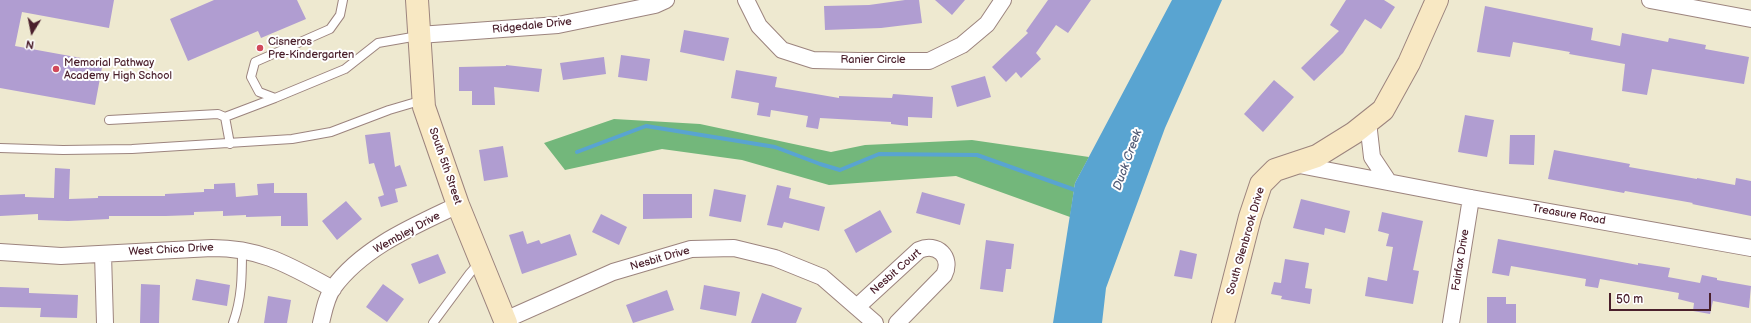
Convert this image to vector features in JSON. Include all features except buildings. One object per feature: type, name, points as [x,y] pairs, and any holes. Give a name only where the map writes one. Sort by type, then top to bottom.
[{"type":"street","name":"South 5th Street","points":[[417,0],[424,107],[458,205],[506,321]]},
{"type":"street","name":"Ridgedale Drive","points":[[419,35],[558,25],[655,5],[666,0]]},
{"type":"street","name":"Ranier Circle","points":[[746,0],[759,26],[782,50],[813,60],[858,61],[929,61],[962,45],[987,24],[1003,0]]},
{"type":"street","name":"South Glenbrook Drive","points":[[1223,323],[1250,217],[1261,184],[1275,170],[1317,156],[1354,133],[1383,110],[1409,62],[1437,0]]},
{"type":"street","points":[[1650,0],[1751,19]]},
{"type":"street","points":[[1368,122],[1372,157],[1388,181]]},
{"type":"street","name":"Treasure Road","points":[[1294,164],[1471,198],[1751,248]]},
{"type":"street","name":"Fairfax Drive","points":[[1451,323],[1471,198]]},
{"type":"street","name":"Wembley Drive","points":[[321,323],[325,305],[332,289],[358,262],[378,247],[411,228],[458,205]]},
{"type":"street","name":"Nesbit Court","points":[[858,306],[919,250],[929,247],[940,250],[946,259],[946,270],[944,275],[897,323]]},
{"type":"street","name":"West Chico Drive","points":[[0,252],[61,256],[232,248],[282,262],[332,289]]},
{"type":"street","name":"Nesbit Drive","points":[[506,321],[613,272],[691,249],[734,248],[775,258],[822,277],[858,306],[875,323]]},
{"type":"street","points":[[104,254],[105,323]]},
{"type":"lane","points":[[275,98],[259,92],[251,77],[255,62],[330,29],[340,15],[343,0]]},
{"type":"lane","points":[[108,120],[218,114],[225,117],[345,69],[378,43],[419,35]]},
{"type":"lane","points":[[0,148],[117,150],[292,139],[331,132],[389,110],[424,100]]},
{"type":"lane","points":[[225,117],[230,144]]},
{"type":"lane","points":[[232,323],[239,307],[243,284],[242,250]]},
{"type":"lane","points":[[433,323],[470,273],[481,261]]},
{"type":"green space","points":[[614,119],[700,124],[831,152],[865,145],[972,140],[1089,157],[1075,183],[1070,217],[956,176],[829,185],[742,160],[662,149],[565,170],[544,143]]},
{"type":"water","name":"Duck Creek","points":[[1172,0],[1222,0],[1165,128],[1106,288],[1102,323],[1053,323],[1075,183]]},
{"type":"waterway","points":[[577,152],[646,126],[775,147],[840,170],[879,154],[977,155],[1078,191]]},
{"type":"place","name":"Cisneros Pre-Kindergarten","points":[[260,48]]},
{"type":"place","name":"Memorial Pathway Academy High School","points":[[56,69]]}]
